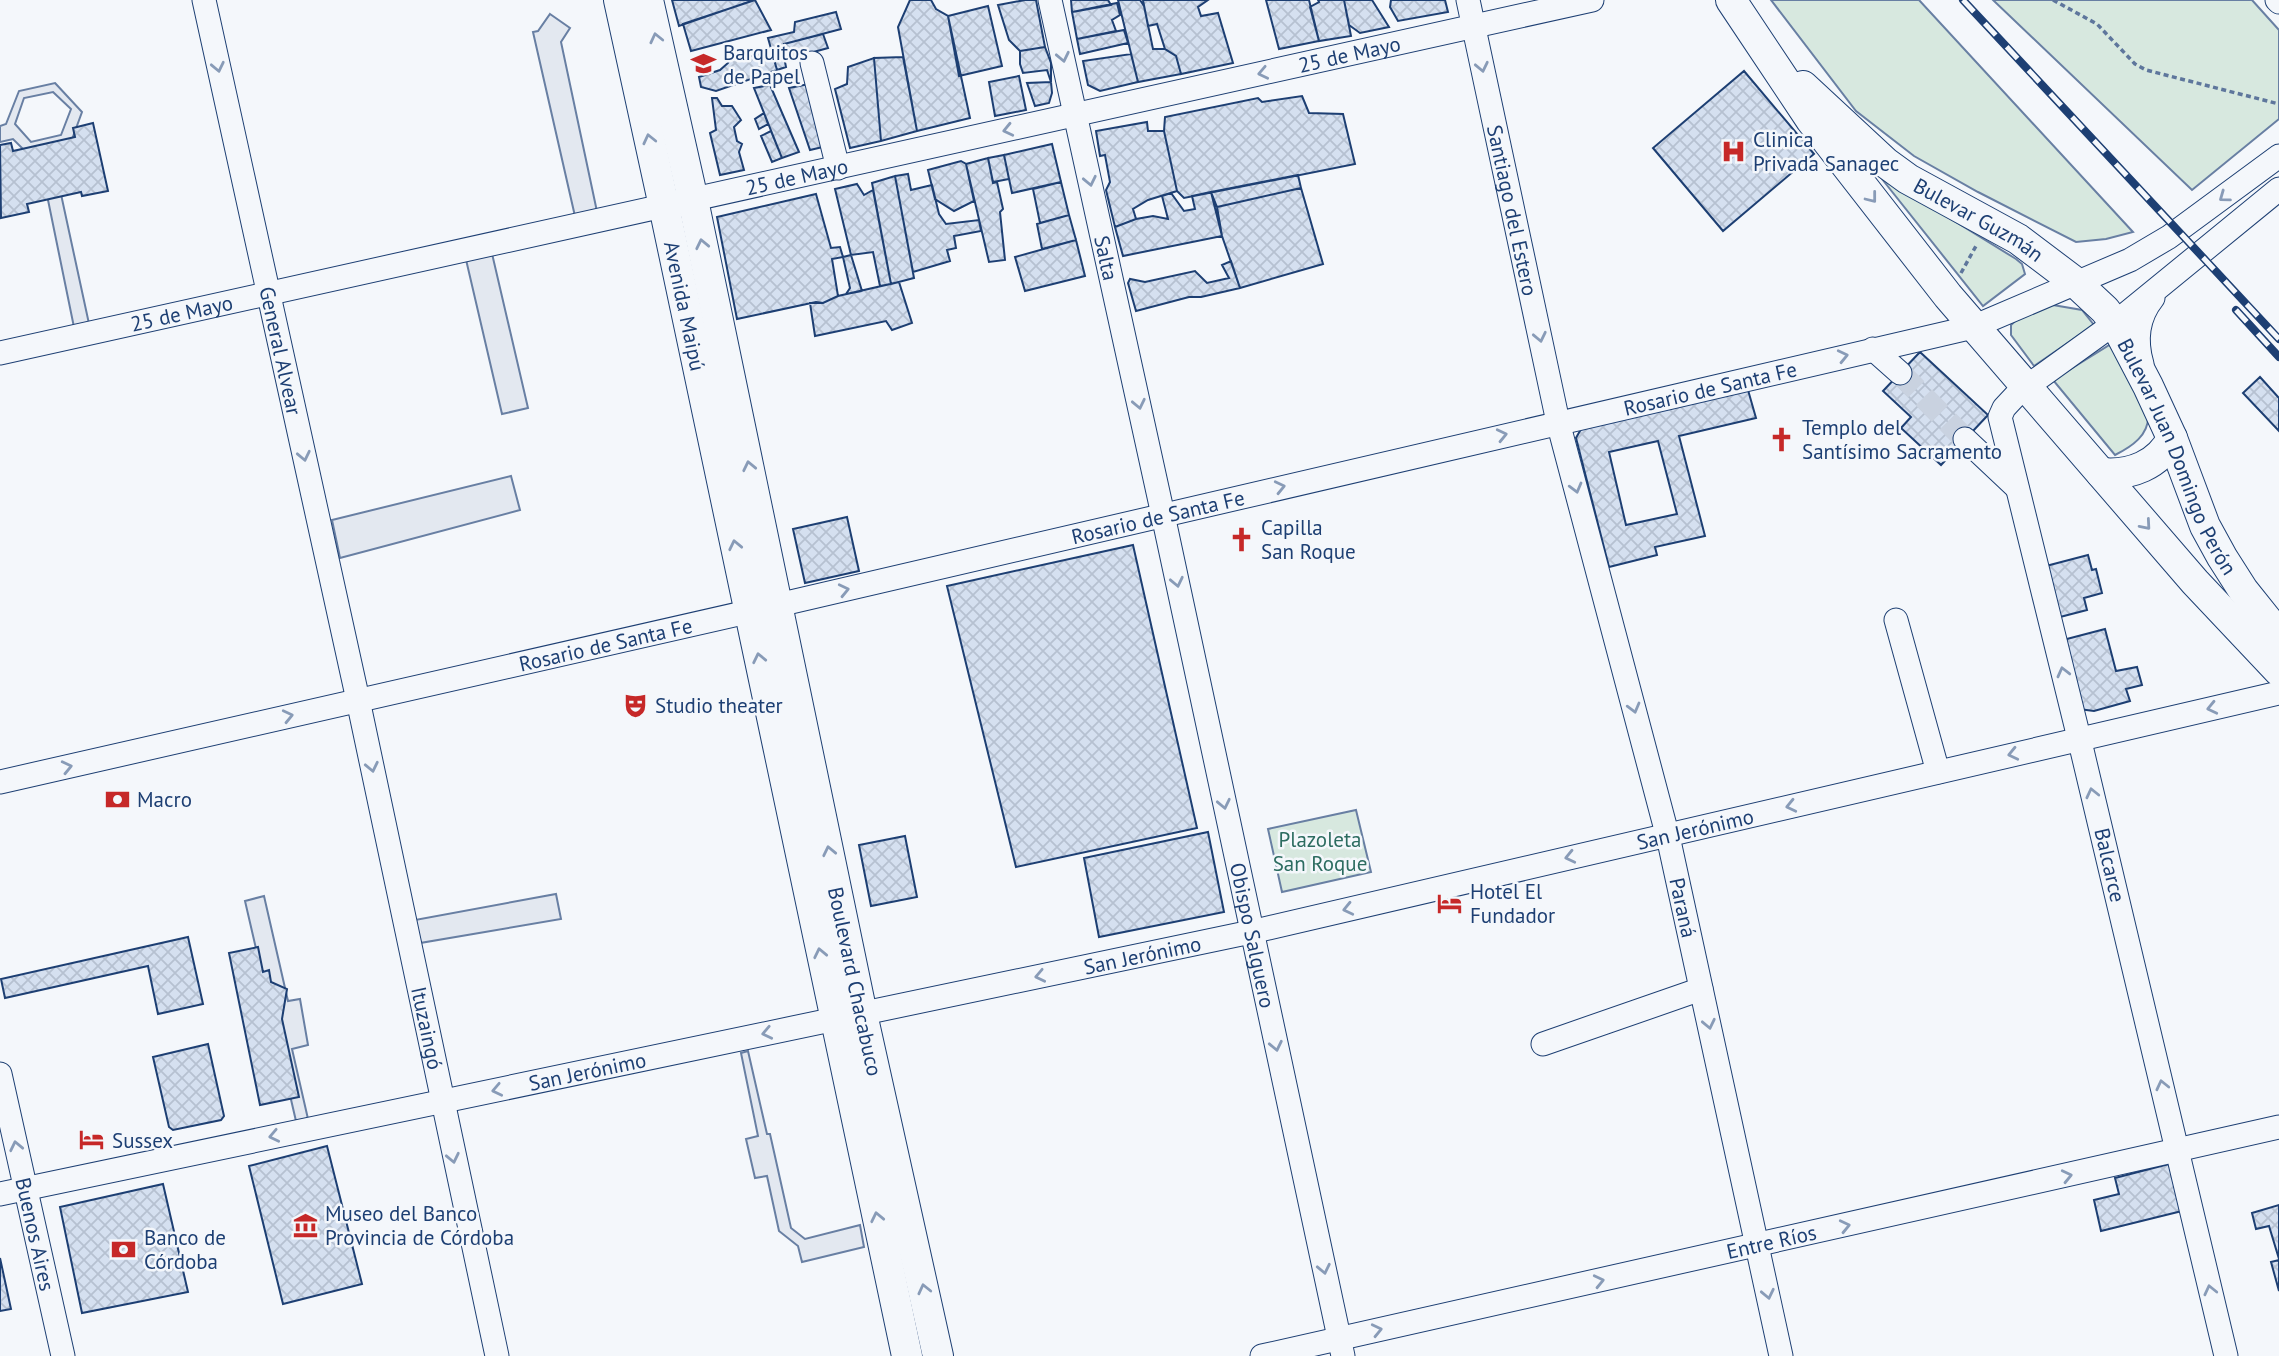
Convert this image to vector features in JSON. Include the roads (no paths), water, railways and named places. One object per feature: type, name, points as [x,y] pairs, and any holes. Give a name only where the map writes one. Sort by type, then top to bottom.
[{"type":"main road","name":"Avenida Maipú","points":[[619,0],[664,206],[764,608]]},
{"type":"main road","name":"Avenida Maipú","points":[[648,0],[694,200],[764,608]]},
{"type":"main road","name":"Bulevar Guzmán","points":[[1731,0],[1811,120],[1973,327],[2028,386]]},
{"type":"main road","name":"Bulevar Guzmán","points":[[1761,43],[1886,163],[1908,179],[2018,239],[2074,282]]},
{"type":"main road","name":"Bulevar Juan Domingo Perón","points":[[2074,282],[2115,323],[2172,438],[2205,526],[2243,590],[2279,635]]},
{"type":"main road","name":"Bulevar Juan Domingo Perón","points":[[2028,386],[2195,582],[2279,671]]},
{"type":"main road","points":[[2101,473],[2130,472],[2144,466],[2167,447],[2172,438]]},
{"type":"main road","name":"Boulevard Chacabuco","points":[[764,608],[848,1017],[907,1356]]},
{"type":"main road","name":"Boulevard Chacabuco","points":[[848,1017],[938,1356]]},
{"type":"street","name":"General Alvear","points":[[204,0],[358,700]]},
{"type":"street","name":"Salta","points":[[1051,0],[1163,515]]},
{"type":"street","name":"Santiago del Estero","points":[[1468,0],[1558,422]]},
{"type":"street","name":"25 de Mayo","points":[[0,353],[1592,0]]},
{"type":"street","points":[[813,63],[838,168]]},
{"type":"street","name":"Rosario de Santa Fe","points":[[0,782],[764,608],[1973,327],[2130,260],[2169,237],[2279,156]]},
{"type":"street","points":[[2028,386],[2115,323],[2279,189]]},
{"type":"street","points":[[2148,386],[2140,355],[2139,324],[2146,307],[2168,279]]},
{"type":"street","points":[[1873,349],[1900,373]]},
{"type":"street","name":"Balcarce","points":[[2028,386],[2011,400],[2000,418],[2226,1356]]},
{"type":"street","name":"Paraná","points":[[1558,422],[1667,835],[1781,1356]]},
{"type":"street","points":[[1965,439],[2018,488]]},
{"type":"street","name":"Obispo Salguero","points":[[1163,515],[1341,1348]]},
{"type":"street","points":[[1896,620],[1938,772]]},
{"type":"street","name":"San Jerónimo","points":[[0,1194],[1251,932],[2279,693]]},
{"type":"street","name":"Ituzaingó","points":[[358,700],[497,1356]]},
{"type":"street","points":[[1543,1044],[1701,989]]},
{"type":"street","name":"Buenos Aires","points":[[0,1074],[63,1356]]},
{"type":"street","name":"Entre Ríos","points":[[1262,1356],[1341,1348],[1757,1245],[2178,1152],[2279,1127]]},
{"type":"tunnel","points":[[1900,373],[1965,439]]},
{"type":"railway","points":[[1963,0],[2279,339]]},
{"type":"railway","points":[[2236,310],[2279,357]]},
{"type":"place","name":"Barquitos de Papel","points":[[703,64]]},
{"type":"place","name":"Clinica Privada Sanagec","points":[[1733,151]]},
{"type":"place","name":"Templo del Santísimo Sacramento","points":[[1782,439]]},
{"type":"place","name":"Capilla San Roque","points":[[1241,539]]},
{"type":"place","name":"Studio theater","points":[[635,705]]},
{"type":"place","name":"Macro","points":[[117,799]]},
{"type":"place","name":"Hotel El Fundador","points":[[1450,903]]},
{"type":"place","name":"Sussex","points":[[92,1140]]},
{"type":"place","name":"Museo del Banco Provincia de Córdoba","points":[[305,1225]]},
{"type":"place","name":"Banco de Córdoba","points":[[124,1249]]},
{"type":"park label","name":"Plazoleta San Roque","points":[[1320,851]]}]
